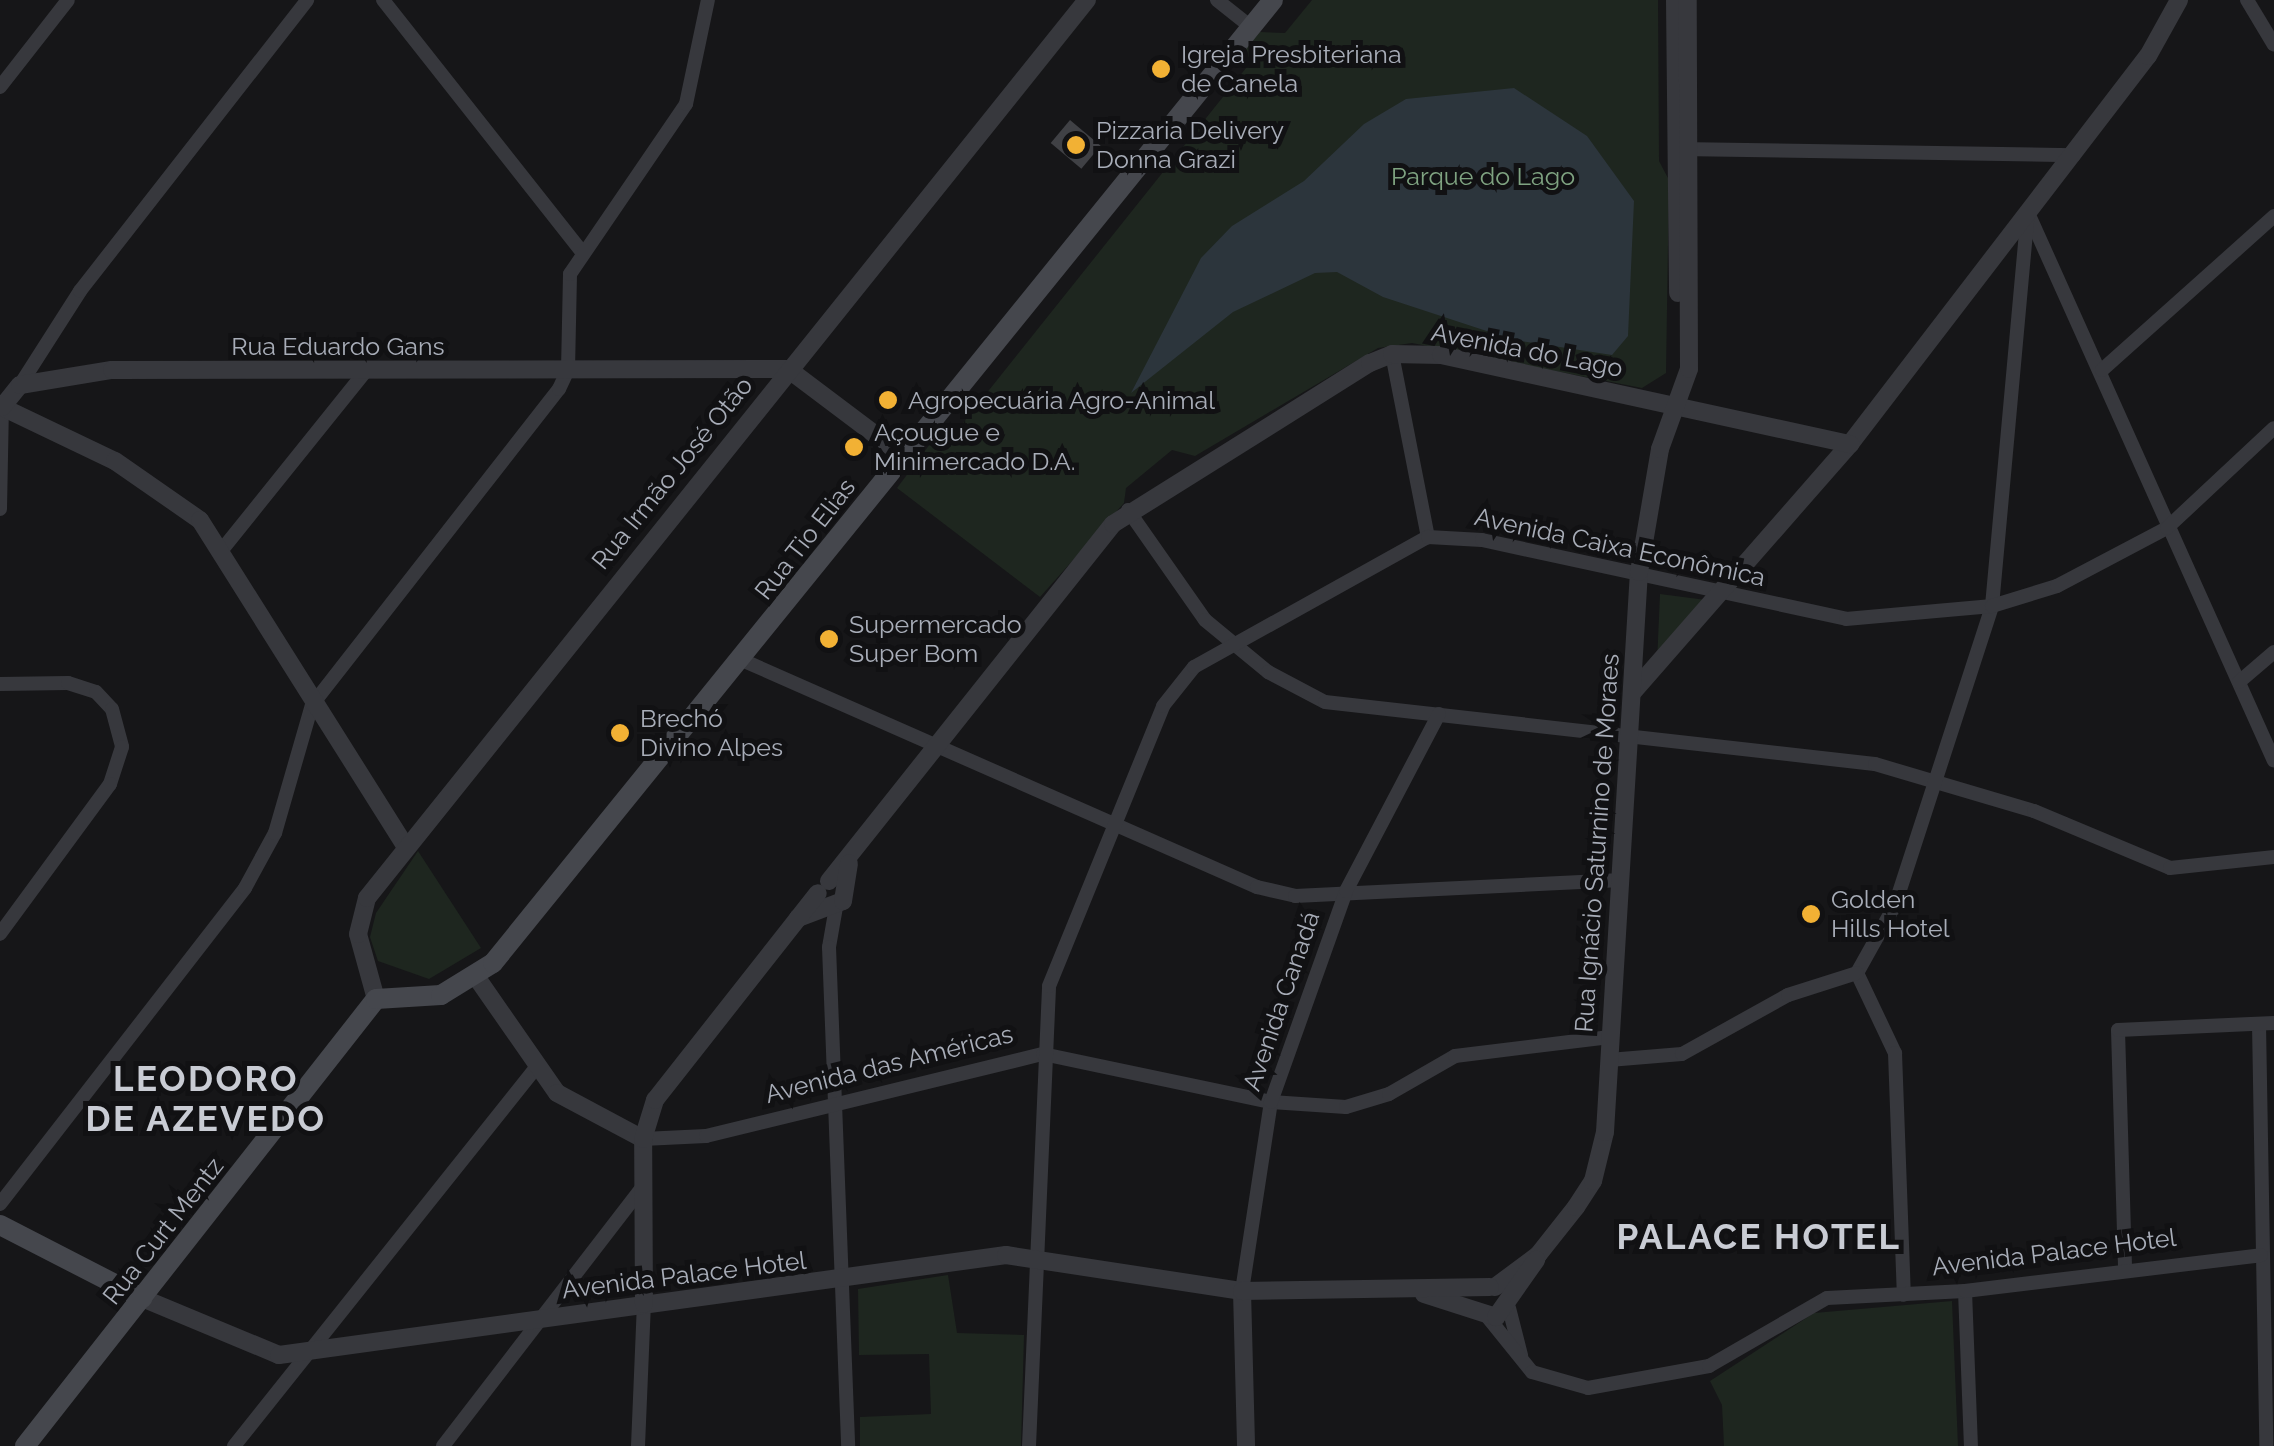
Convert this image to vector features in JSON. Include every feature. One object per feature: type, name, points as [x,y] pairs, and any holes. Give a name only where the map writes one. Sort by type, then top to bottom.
[{"type":"main road","name":"Rua Tio Elias","points":[[376,999],[441,995],[477,978],[742,660],[902,455],[1273,0]]},
{"type":"main road","name":"Rua Curt Mentz","points":[[25,1446],[376,999]]},
{"type":"main road","name":"Avenida Palace Hotel","points":[[0,1225],[142,1298]]},
{"type":"street","points":[[0,87],[68,0]]},
{"type":"street","points":[[0,509],[1,406],[20,384],[80,290],[307,0]]},
{"type":"street","points":[[383,0],[581,251]]},
{"type":"street","points":[[0,1204],[244,888],[274,833],[312,705],[568,370],[568,288],[581,251],[686,104],[708,0]]},
{"type":"street","name":"Rua Irmão José Otão","points":[[376,999],[358,918],[405,845],[1087,0]]},
{"type":"street","points":[[1217,0],[1251,27]]},
{"type":"street","name":"Rua Ignácio Saturnino de Moraes","points":[[1509,1306],[1538,1255],[1593,1181],[1610,1060],[1639,572],[1674,410],[1684,233],[1682,83],[1674,0]]},
{"type":"street","name":"Rua Ignácio Saturnino de Moraes","points":[[1682,83],[1688,0]]},
{"type":"street","points":[[1632,693],[1850,444],[2074,155],[2179,0]]},
{"type":"street","points":[[2248,0],[2274,45]]},
{"type":"street","points":[[1683,149],[2074,155]]},
{"type":"street","points":[[2028,212],[2274,761]]},
{"type":"street","points":[[1610,1060],[1682,1054],[1788,995],[1857,974],[1895,905],[1992,606],[2028,212]]},
{"type":"street","points":[[2102,370],[2274,216]]},
{"type":"street","points":[[1029,1446],[1043,1054],[1055,960],[1177,684],[1229,643],[1428,536],[1392,354]]},
{"type":"street","name":"Avenida do Lago","points":[[642,1139],[676,1064],[822,900],[854,848],[938,746],[1069,572],[1128,510],[1392,354],[1441,355],[1674,410],[1850,444]]},
{"type":"street","points":[[788,369],[902,455]]},
{"type":"street","name":"Rua Eduardo Gans","points":[[20,384],[112,370],[788,369]]},
{"type":"street","points":[[221,551],[365,372]]},
{"type":"street","points":[[1,406],[30,414],[184,504],[221,551],[312,705],[405,845]]},
{"type":"street","name":"Avenida Caixa Econômica","points":[[1428,536],[1639,572],[1846,618],[1992,606],[2057,586],[2168,528],[2274,428]]},
{"type":"street","points":[[1128,510],[1180,590],[1229,643],[1326,702],[1631,732],[1875,764],[1935,787],[2034,812],[2170,868],[2274,857]]},
{"type":"street","points":[[2239,682],[2274,652]]},
{"type":"street","points":[[742,660],[1257,887],[1295,896],[1622,880]]},
{"type":"street","points":[[0,684],[68,683],[96,692],[112,709],[122,747],[110,784],[0,934]]},
{"type":"street","name":"Avenida Canadá","points":[[1246,1446],[1242,1291],[1271,1102],[1346,891],[1439,714]]},
{"type":"street","points":[[822,900],[830,947]]},
{"type":"street","points":[[822,900],[830,947],[840,1099],[848,1446]]},
{"type":"street","points":[[1857,974],[1896,1053],[1904,1295]]},
{"type":"street","name":"Avenida das Américas","points":[[477,978],[536,1066],[573,1108],[642,1139],[706,1136],[840,1099],[1043,1054],[1271,1102],[1346,1106],[1389,1094],[1455,1056],[1610,1037]]},
{"type":"street","points":[[2125,1266],[2118,1030],[2266,1023],[2267,1162],[2261,1255],[2266,1446]]},
{"type":"street","points":[[234,1446],[536,1066]]},
{"type":"street","points":[[638,1446],[644,1304],[642,1139]]},
{"type":"street","points":[[443,1446],[642,1188]]},
{"type":"street","name":"Avenida Palace Hotel","points":[[142,1298],[249,1348],[305,1354],[542,1317],[844,1282],[1033,1255],[1242,1291],[1492,1287]]},
{"type":"street","name":"Rua Ignácio Saturnino de Moraes","points":[[1492,1287],[1538,1255]]},
{"type":"street","name":"Avenida Palace Hotel","points":[[1400,1290],[1484,1313],[1522,1360],[1565,1386],[1617,1385],[1709,1366],[1827,1298],[1965,1291],[2125,1266],[2261,1255]]},
{"type":"street","points":[[1509,1306],[1484,1313],[1480,1296],[1492,1287],[1509,1306],[1522,1360]]},
{"type":"street","points":[[1965,1291],[1971,1446]]},
{"type":"green space","name":"Parque do Lago","points":[[1312,0],[1658,0],[1659,161],[1669,180],[1666,373],[1642,388],[1412,343],[1378,348],[1195,456],[1172,450],[1126,488],[1124,503],[1040,597],[897,488],[942,428],[958,429],[1250,63],[1239,56],[1260,32],[1285,33]]},
{"type":"green space","points":[[1660,594],[1706,600],[1657,663]]},
{"type":"green space","points":[[418,851],[481,948],[429,979],[378,961],[370,937],[376,913]]},
{"type":"green space","points":[[948,1275],[957,1333],[1024,1335],[1021,1446],[860,1446],[860,1417],[931,1414],[929,1354],[859,1355],[858,1289]]},
{"type":"green space","points":[[1952,1301],[1958,1446],[1724,1446],[1722,1405],[1710,1381],[1814,1313]]},
{"type":"shaded area","name":"Parque do Lago","points":[[1514,88],[1587,136],[1634,201],[1628,336],[1612,355],[1514,340],[1383,297],[1337,272],[1315,273],[1233,312],[1131,393],[1201,258],[1232,226],[1304,181],[1364,124],[1406,99]]},
{"type":"building","name":"Pizzaria Delivery Donna Grazi","points":[[1070,120],[1101,146],[1081,169],[1051,143]]},
{"type":"place","name":"Igreja Presbiteriana de Canela","points":[[1161,69]]},
{"type":"place","name":"Pizzaria Delivery Donna Grazi","points":[[1076,145]]},
{"type":"place","name":"Agropecuária Agro-Animal","points":[[888,400]]},
{"type":"place","name":"Açougue e Minimercado D.A.","points":[[854,447]]},
{"type":"place","name":"Supermercado Super Bom","points":[[829,639]]},
{"type":"place","name":"Brechó Divino Alpes","points":[[620,733]]},
{"type":"place","name":"Golden Hills Hotel","points":[[1811,914]]},
{"type":"district","name":"LEODORO DE AZEVEDO","points":[[206,1099]]},
{"type":"district","name":"PALACE HOTEL","points":[[1759,1237]]}]
